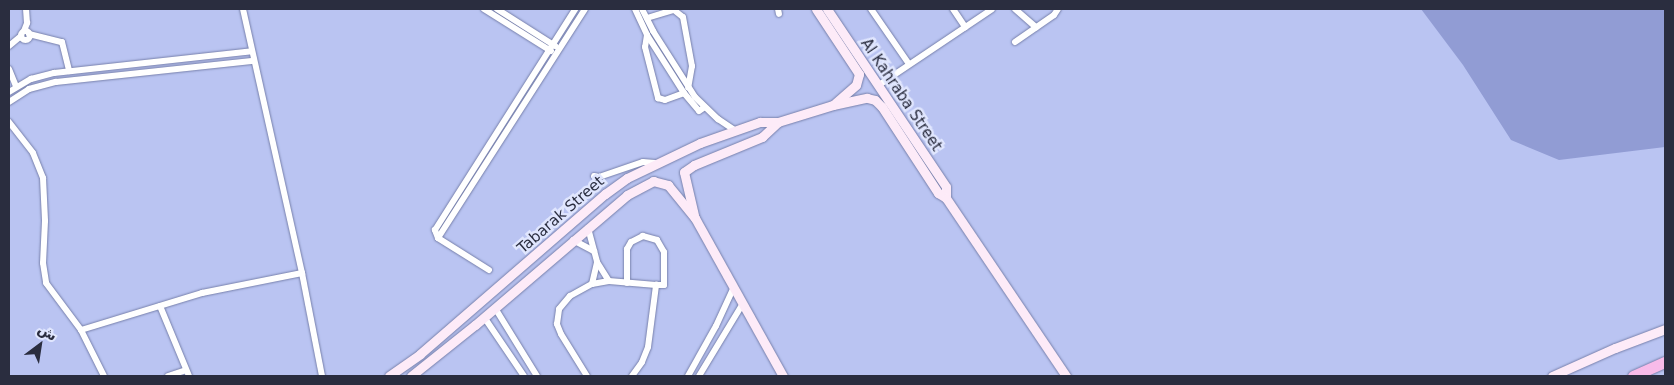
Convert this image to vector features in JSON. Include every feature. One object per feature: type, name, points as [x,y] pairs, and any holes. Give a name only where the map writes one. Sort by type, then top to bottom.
[{"type":"highway","points":[[1633,376],[1665,362]]},
{"type":"street","points":[[9,46],[25,34],[27,23],[26,9]]},
{"type":"street","points":[[243,9],[302,273],[322,376]]},
{"type":"street","points":[[484,9],[553,49]]},
{"type":"street","points":[[497,9],[553,49]]},
{"type":"street","points":[[489,270],[438,238],[435,234],[437,227],[553,49],[575,9]]},
{"type":"street","points":[[553,49],[585,9]]},
{"type":"street","points":[[635,9],[647,35],[686,90],[702,109],[736,131]]},
{"type":"street","points":[[642,9],[686,90]]},
{"type":"street","name":"Al Kahraba Street","points":[[816,9],[859,74],[856,85]]},
{"type":"street","name":"Al Kahraba Street","points":[[827,9],[946,187],[946,198]]},
{"type":"street","points":[[871,9],[909,64]]},
{"type":"street","points":[[953,9],[965,27]]},
{"type":"street","points":[[879,86],[992,9]]},
{"type":"street","points":[[1015,9],[1036,27]]},
{"type":"street","points":[[1015,42],[1054,16],[1058,9]]},
{"type":"street","points":[[647,18],[674,10],[683,17],[692,66],[686,90]]},
{"type":"street","points":[[25,34],[62,42],[69,71]]},
{"type":"street","points":[[647,35],[646,47],[658,98],[665,100],[686,90]]},
{"type":"street","points":[[9,92],[16,86],[31,79],[54,73],[252,51]]},
{"type":"street","points":[[9,102],[29,89],[56,82],[254,61]]},
{"type":"street","points":[[9,70],[16,86]]},
{"type":"street","points":[[54,73],[56,82]]},
{"type":"street","name":"Tabarak Street","points":[[833,105],[856,85]]},
{"type":"street","name":"Al Kahraba Street","points":[[867,98],[878,102],[938,193],[946,198],[1066,376]]},
{"type":"street","name":"Tabarak Street","points":[[389,376],[425,350],[616,185],[655,163],[700,143],[764,121],[778,122],[833,105],[867,98]]},
{"type":"street","points":[[9,122],[33,153],[43,178],[46,284],[80,330],[104,376]]},
{"type":"street","name":"Tabarak Street","points":[[695,218],[684,172],[694,165],[762,137],[778,122]]},
{"type":"street","points":[[594,176],[599,177],[637,163],[655,163]]},
{"type":"street","name":"Tabarak Street","points":[[414,375],[627,195],[653,181],[668,185],[695,218]]},
{"type":"street","points":[[695,218],[783,376]]},
{"type":"street","points":[[588,228],[597,262],[608,281]]},
{"type":"street","points":[[587,376],[561,334],[557,316],[559,308],[570,296],[592,284],[608,281],[627,283],[656,285],[665,284],[662,245],[650,236],[636,238],[627,249],[627,283]]},
{"type":"street","points":[[572,240],[594,251]]},
{"type":"street","points":[[528,262],[536,272]]},
{"type":"street","points":[[592,284],[597,262]]},
{"type":"street","points":[[80,330],[238,285],[302,273]]},
{"type":"street","points":[[632,376],[648,347],[656,285]]},
{"type":"street","points":[[688,376],[716,326],[733,289]]},
{"type":"street","points":[[699,376],[742,304]]},
{"type":"street","points":[[160,306],[187,373],[168,376]]},
{"type":"street","points":[[495,308],[537,376]]},
{"type":"street","points":[[466,314],[475,325]]},
{"type":"street","points":[[484,317],[524,376]]},
{"type":"street","points":[[1552,376],[1615,348],[1665,329]]},
{"type":"street","points":[[425,350],[432,360]]},
{"type":"shaded area","points":[[1421,9],[1665,9],[1665,147],[1559,160],[1511,140],[1463,65]]}]
